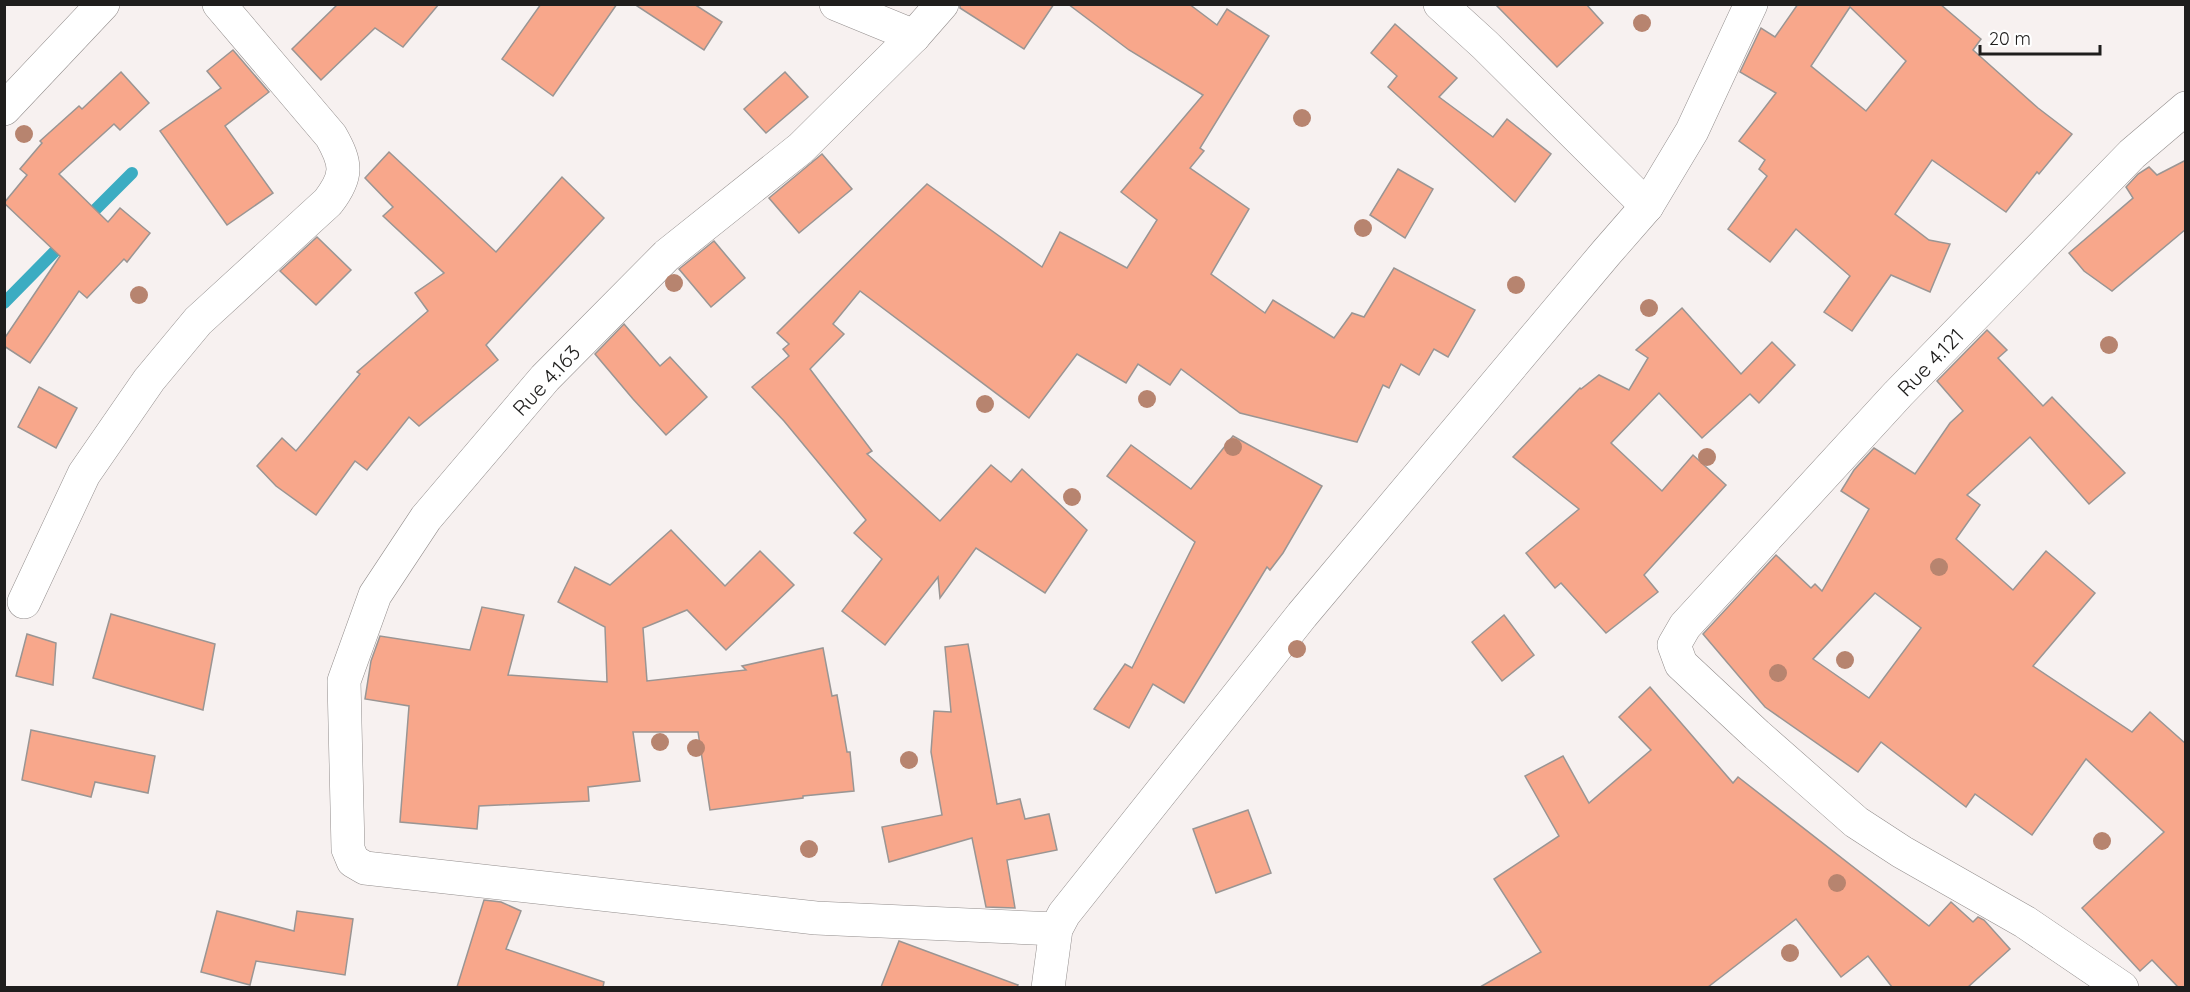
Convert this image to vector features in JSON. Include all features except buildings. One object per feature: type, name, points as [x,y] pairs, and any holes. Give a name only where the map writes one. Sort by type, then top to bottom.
[{"type":"street","points":[[4,109],[103,4]]},
{"type":"street","points":[[24,602],[84,474],[149,381],[198,321],[328,202],[342,184],[343,156],[331,136],[219,4]]},
{"type":"street","points":[[836,4],[914,36]]},
{"type":"street","name":"Rue 4.163","points":[[942,4],[914,36],[801,148],[667,255],[544,378],[426,518],[375,595],[344,681],[348,849],[353,861],[364,868],[816,918],[1056,929]]},
{"type":"street","points":[[1440,4],[1485,45],[1647,206]]},
{"type":"street","points":[[1048,987],[1056,929],[1064,914],[1302,615],[1647,206],[1692,131],[1751,4]]},
{"type":"street","name":"Rue 4.121","points":[[2122,987],[2025,922],[1902,852],[1856,822],[1681,664],[1674,645],[1685,626],[1898,394],[2132,154],[2186,108]]},
{"type":"waterway","points":[[84,221],[132,173]]},
{"type":"waterway","points":[[4,303],[66,240]]}]
